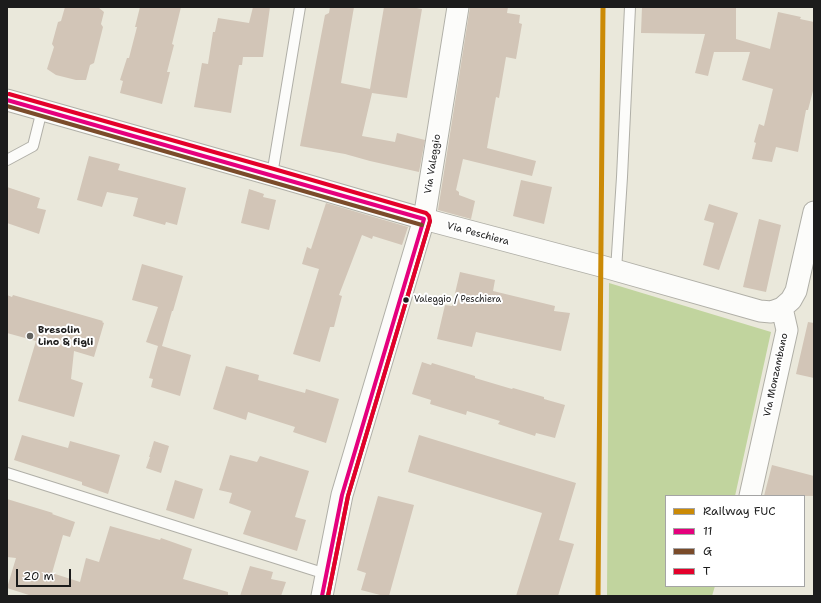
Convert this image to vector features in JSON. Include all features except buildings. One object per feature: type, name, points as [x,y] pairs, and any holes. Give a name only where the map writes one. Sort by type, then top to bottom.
[{"type":"street","name":"Via Valeggio","points":[[322,596],[342,495],[424,219],[458,7]]},
{"type":"street","name":"Via Peschiera","points":[[7,100],[424,219],[616,270],[760,311],[771,312],[782,308]]},
{"type":"street","points":[[782,308],[791,300],[796,291],[814,212]]},
{"type":"street","name":"Via Monzambano","points":[[750,495],[787,330],[782,308]]},
{"type":"lane","points":[[272,175],[300,7]]},
{"type":"lane","points":[[616,270],[630,7]]},
{"type":"lane","points":[[7,160],[33,146],[42,110]]},
{"type":"lane","points":[[7,473],[326,574]]},
{"type":"green space","points":[[609,283],[771,332],[735,495],[665,495],[665,587],[715,587],[712,596],[607,596]]},
{"type":"rail line","name":"FUC","points":[[598,596],[603,7]]},
{"type":"transit line","name":"T","points":[[9,94],[426,213],[429,216],[430,221],[348,496],[328,596]]},
{"type":"transit line","name":"11","points":[[7,100],[424,219]]},
{"type":"transit line","name":"G","points":[[7,106],[422,225]]},
{"type":"transit line","name":"11","points":[[322,596],[342,495],[424,219]]},
{"type":"transit line","name":"G","points":[[328,596],[348,496],[430,221]]},
{"type":"place","name":"Valeggio / Peschiera","points":[[406,300]]},
{"type":"place","name":"Bresolin Lino & figli","points":[[30,336]]}]
